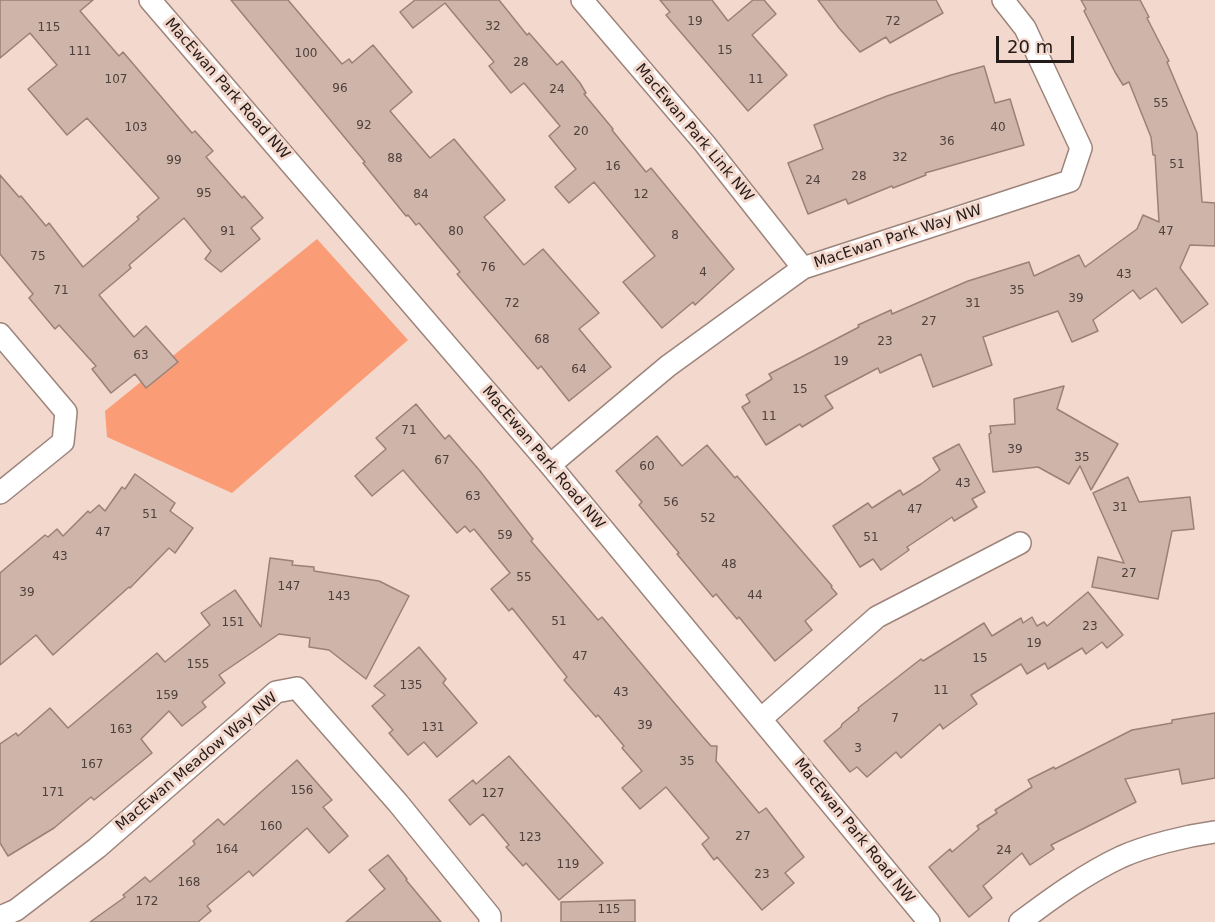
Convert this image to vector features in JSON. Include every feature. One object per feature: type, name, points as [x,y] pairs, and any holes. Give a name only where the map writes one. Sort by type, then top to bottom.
[{"type":"street","name":"MacEwan Park Road NW","points":[[150,0],[550,465],[929,922]]},
{"type":"street","name":"MacEwan Park Link NW","points":[[582,0],[705,144],[803,268]]},
{"type":"street","name":"MacEwan Park Way NW","points":[[550,465],[668,366],[803,268],[1070,181],[1081,148],[1025,28],[1003,0]]},
{"type":"street","points":[[0,334],[66,412],[63,442],[0,493]]},
{"type":"street","points":[[762,718],[877,617],[1020,543]]},
{"type":"street","name":"MacEwan Meadow Way NW","points":[[0,917],[16,910],[97,848],[276,692],[297,688],[398,802],[490,916],[490,922]]},
{"type":"street","points":[[1020,922],[1061,891],[1122,856],[1188,836],[1215,832]]},
{"type":"shaded area","points":[[317,239],[408,340],[232,493],[107,437],[105,411]]},
{"type":"building","points":[[0,0],[93,0],[80,11],[119,56],[123,52],[192,133],[195,131],[213,151],[206,157],[263,218],[251,228],[260,239],[221,272],[205,259],[211,251],[184,218],[129,265],[131,268],[99,295],[134,337],[146,326],[178,362],[146,388],[135,374],[111,393],[92,369],[96,366],[59,325],[55,329],[29,298],[33,294],[0,254],[0,175],[46,226],[49,223],[83,267],[139,219],[137,217],[159,198],[87,118],[67,135],[28,89],[57,65],[30,33],[0,58]]},
{"type":"building","points":[[231,0],[288,0],[342,64],[349,59],[352,63],[373,45],[412,92],[390,111],[430,158],[454,139],[505,200],[484,217],[524,265],[543,249],[599,313],[579,329],[611,367],[569,401],[541,366],[538,369],[457,274],[460,272],[419,223],[416,225],[408,215],[406,216],[363,163],[365,162]]},
{"type":"building","points":[[415,0],[499,0],[527,35],[529,33],[557,65],[562,61],[580,83],[586,93],[584,94],[646,172],[651,168],[734,269],[695,305],[693,302],[662,328],[623,282],[655,256],[594,182],[569,203],[555,187],[576,169],[549,136],[560,126],[524,83],[511,93],[489,66],[494,62],[445,3],[413,28],[400,12]]},
{"type":"building","points":[[660,0],[712,0],[728,21],[753,0],[764,0],[776,14],[752,35],[787,75],[748,111],[666,15],[670,12]]},
{"type":"building","points":[[818,0],[936,0],[943,13],[890,43],[886,37],[860,52]]},
{"type":"building","points":[[1081,0],[1140,0],[1169,61],[1167,62],[1197,133],[1202,202],[1215,203],[1215,246],[1190,245],[1180,268],[1208,304],[1182,323],[1156,288],[1140,299],[1133,290],[1093,320],[1098,331],[1072,342],[1058,311],[983,337],[992,365],[933,387],[921,354],[880,373],[878,368],[825,396],[833,408],[802,427],[800,424],[766,445],[742,407],[750,402],[746,395],[772,379],[769,374],[859,327],[858,325],[891,310],[892,314],[968,281],[1029,262],[1034,276],[1079,255],[1085,267],[1137,229],[1143,215],[1159,222],[1155,155],[1153,155],[1151,137],[1129,82],[1123,85],[1115,72],[1084,11],[1086,9]]},
{"type":"building","points":[[984,66],[995,103],[1010,99],[1024,145],[925,173],[926,175],[848,204],[846,199],[808,214],[788,163],[823,149],[814,125],[887,96]]},
{"type":"building","points":[[1064,386],[1057,409],[1118,444],[1091,490],[1080,466],[1069,484],[1038,467],[993,472],[990,426],[1015,424],[1014,399]]},
{"type":"building","points":[[416,404],[445,439],[449,435],[480,471],[533,539],[531,541],[598,620],[602,617],[711,746],[717,746],[716,761],[759,813],[766,808],[804,857],[785,873],[794,883],[762,910],[717,857],[714,860],[702,844],[709,838],[666,787],[640,809],[622,788],[642,771],[598,715],[596,717],[564,680],[567,677],[512,608],[509,611],[491,589],[510,573],[474,529],[470,532],[465,526],[457,533],[403,470],[372,496],[355,476],[386,449],[376,438]]},
{"type":"building","points":[[657,436],[682,466],[707,445],[735,478],[737,476],[837,594],[805,621],[812,630],[775,661],[739,617],[737,619],[716,594],[713,597],[677,554],[679,553],[639,505],[642,502],[616,471]]},
{"type":"building","points":[[959,444],[985,492],[972,499],[977,507],[954,521],[952,517],[907,547],[909,550],[881,570],[873,559],[860,567],[833,526],[868,503],[872,508],[900,490],[903,495],[921,484],[940,470],[933,458]]},
{"type":"building","points":[[135,474],[175,503],[170,511],[193,528],[175,553],[169,548],[130,588],[53,655],[36,635],[0,665],[0,573],[45,535],[48,537],[57,529],[63,536],[88,511],[90,513],[99,505],[105,511],[122,487],[125,489]]},
{"type":"building","points":[[1128,477],[1139,502],[1190,497],[1194,529],[1172,531],[1158,599],[1092,587],[1098,557],[1124,563],[1093,493]]},
{"type":"building","points":[[270,558],[293,561],[292,565],[314,567],[314,571],[379,581],[409,596],[366,679],[329,650],[309,647],[310,638],[279,634],[219,675],[225,683],[202,702],[206,707],[182,726],[169,711],[141,739],[152,753],[94,800],[91,797],[54,828],[8,856],[0,843],[0,744],[16,733],[18,736],[50,708],[68,728],[157,653],[165,662],[210,625],[201,613],[235,590],[261,627]]},
{"type":"building","points":[[1088,592],[1123,635],[1107,648],[1102,642],[1086,654],[1082,648],[1048,669],[1045,663],[1027,674],[1021,664],[971,695],[977,704],[943,729],[940,724],[901,758],[896,752],[867,777],[857,767],[850,772],[824,741],[859,710],[858,708],[921,659],[923,661],[984,623],[992,636],[1021,618],[1023,623],[1032,617],[1037,626],[1044,622],[1047,626]]},
{"type":"building","points":[[419,647],[446,679],[443,683],[477,723],[437,757],[424,742],[408,755],[389,733],[393,730],[372,706],[385,695],[374,686]]},
{"type":"building","points":[[1215,713],[1215,778],[1182,784],[1179,769],[1125,779],[1136,802],[1051,845],[1054,849],[1030,865],[1022,853],[983,886],[992,898],[969,917],[929,867],[950,849],[952,852],[979,829],[977,826],[997,813],[995,810],[1032,787],[1028,780],[1132,730]]},
{"type":"building","points":[[509,756],[603,863],[559,900],[526,863],[523,866],[506,847],[509,845],[483,814],[470,825],[449,800],[473,780],[476,784]]},
{"type":"building","points":[[297,760],[332,800],[323,807],[348,836],[329,853],[307,828],[253,876],[249,871],[207,906],[211,911],[198,922],[90,922],[125,897],[123,895],[145,877],[150,882],[195,844],[193,841],[218,819],[224,825]]},
{"type":"building","points":[[388,855],[441,922],[346,922],[385,889],[369,870]]},
{"type":"building","points":[[635,900],[635,922],[561,922],[561,902]]}]
